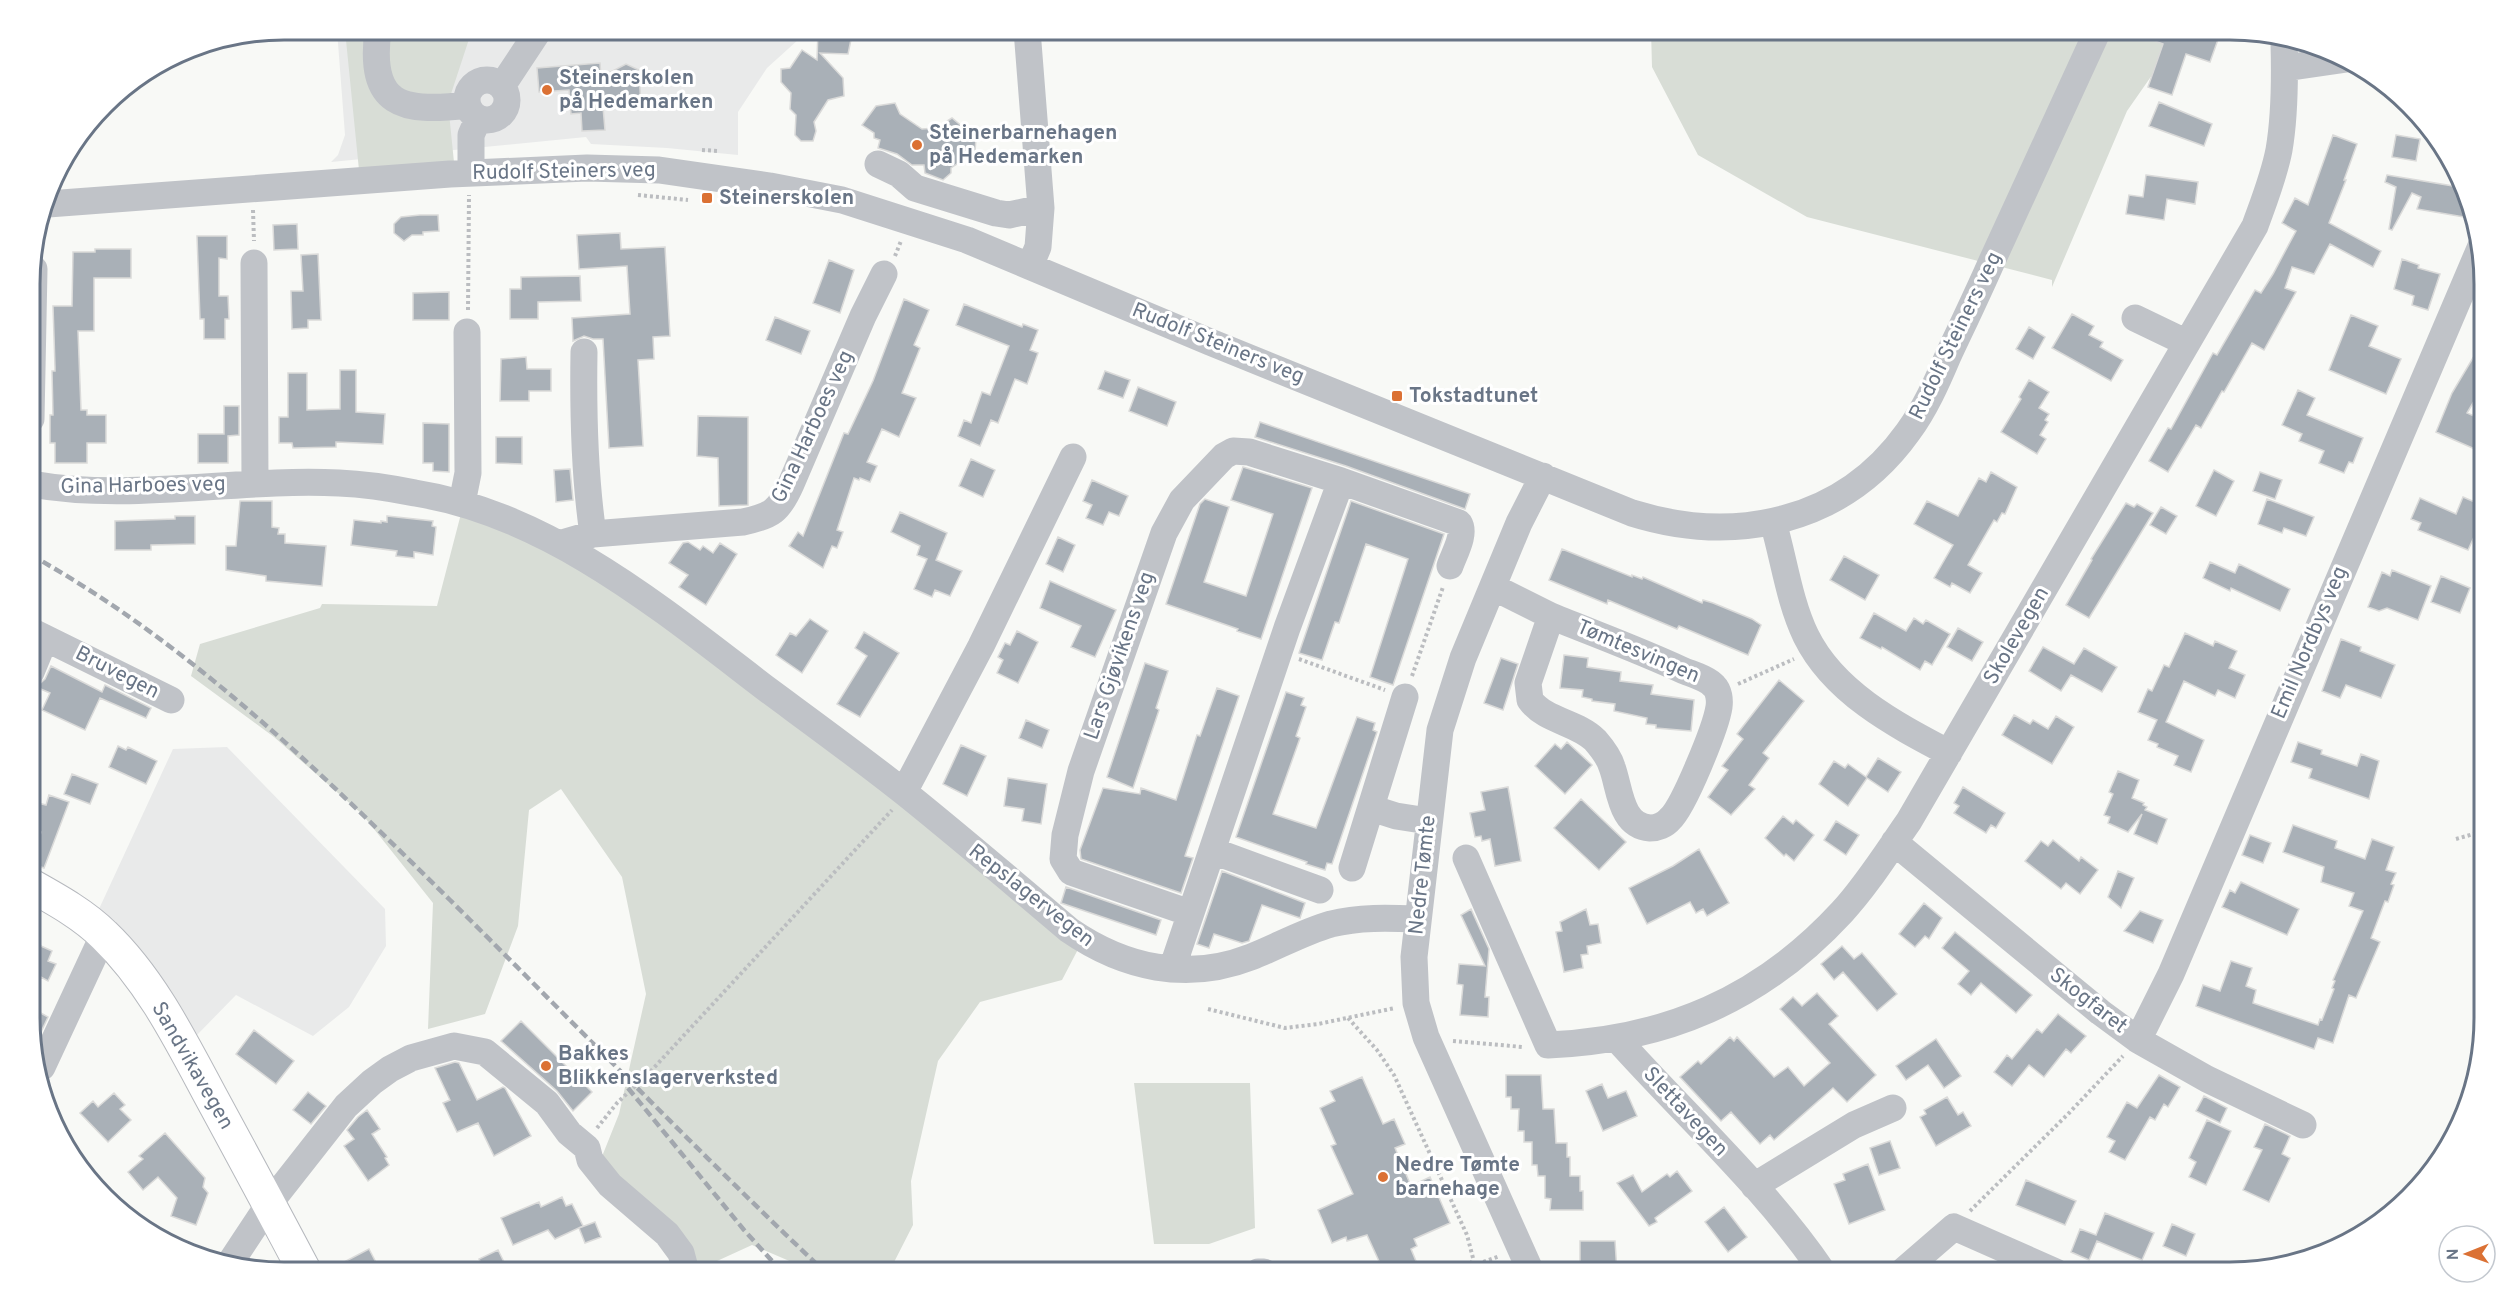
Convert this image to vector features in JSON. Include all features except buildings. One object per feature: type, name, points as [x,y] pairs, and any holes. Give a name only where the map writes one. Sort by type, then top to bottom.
[{"type":"main road","name":"Sandvikavegen","points":[[41,892],[104,934],[135,970],[159,1006],[300,1262]]},
{"type":"street","points":[[377,40],[378,69],[382,88],[393,100],[411,107],[473,112],[486,121],[501,115],[508,101],[502,86],[528,40]]},
{"type":"street","points":[[1028,40],[1041,208],[1038,248],[1030,266]]},
{"type":"street","name":"Rudolf Steiners veg","points":[[54,204],[469,189],[587,168],[659,170],[770,186],[842,200],[908,220],[1030,266],[1210,342],[1616,507],[1672,524],[1711,529],[1734,528],[1773,522],[1815,507],[1848,490],[1888,457],[1917,420],[1940,375],[2093,40]]},
{"type":"street","points":[[2284,56],[2321,58]]},
{"type":"street","name":"Skolevegen","points":[[1548,1045],[1617,1039],[1656,1030],[1731,999],[1777,970],[1814,941],[1843,911],[1894,843],[1949,753],[2255,226],[2269,189],[2279,151],[2284,56]]},
{"type":"street","points":[[469,189],[473,112]]},
{"type":"street","points":[[878,164],[899,174],[915,188],[996,213],[1009,215],[1041,208]]},
{"type":"street","name":"Gina Harboes veg","points":[[254,263],[255,484]]},
{"type":"street","name":"Emil Nordbys veg","points":[[2138,1040],[2171,974],[2473,264]]},
{"type":"street","name":"Gina Harboes veg","points":[[559,544],[593,534],[743,522],[762,518],[776,510],[791,484],[863,316],[884,274]]},
{"type":"street","points":[[2135,318],[2187,343]]},
{"type":"street","points":[[462,503],[468,473],[467,332]]},
{"type":"street","points":[[584,352],[583,425],[587,492],[593,534]]},
{"type":"street","name":"Lars Gjøvikens veg","points":[[1190,913],[1071,872],[1063,859],[1065,835],[1081,771],[1164,533],[1182,500],[1228,453],[1249,452],[1341,481],[1461,525],[1461,536],[1450,566]]},
{"type":"street","points":[[904,792],[981,646],[1073,458]]},
{"type":"street","name":"Nedre Tømte","points":[[1527,1262],[1426,1037],[1416,1004],[1414,975],[1417,919],[1428,821],[1445,707],[1519,523],[1543,476]]},
{"type":"street","points":[[1172,969],[1280,651],[1341,481]]},
{"type":"street","name":"Gina Harboes veg","points":[[41,485],[91,491],[339,483],[409,492],[462,503],[559,544],[611,574],[733,663]]},
{"type":"street","points":[[1773,522],[1797,614],[1805,635],[1823,663],[1856,696],[1949,753]]},
{"type":"street","name":"Tømtesvingen","points":[[1493,587],[1551,616],[1710,682],[1718,693],[1719,709],[1706,747],[1678,808],[1671,819],[1659,826],[1638,825],[1627,814],[1612,765],[1600,746],[1583,731],[1543,711],[1530,700],[1528,683],[1551,616]]},
{"type":"street","name":"Bruvegen","points":[[41,635],[171,700]]},
{"type":"street","name":"Repslagervegen","points":[[733,663],[904,792],[1070,930],[1094,947],[1149,967],[1201,969],[1229,965],[1329,925],[1351,920],[1417,919]]},
{"type":"street","points":[[1352,868],[1405,697]]},
{"type":"street","points":[[1371,808],[1396,816],[1428,821]]},
{"type":"street","name":"Skogfaret","points":[[1894,843],[2100,1012],[2138,1040],[2207,1079],[2303,1125]]},
{"type":"street","points":[[1213,851],[1320,890]]},
{"type":"street","points":[[1466,858],[1548,1045]]},
{"type":"street","points":[[45,1062],[104,934]]},
{"type":"street","name":"Slettavegen","points":[[1617,1039],[1754,1186],[1804,1244],[1816,1262]]},
{"type":"street","points":[[234,1256],[269,1204],[346,1106],[372,1082],[411,1058],[454,1046],[485,1052],[547,1103],[610,1185],[667,1234],[681,1253],[684,1262]]},
{"type":"street","points":[[1754,1186],[1854,1125],[1893,1108]]},
{"type":"street","points":[[1914,1262],[1954,1227],[2033,1262]]},
{"type":"path","points":[[467,332],[469,189]]},
{"type":"path","points":[[631,195],[697,201]]},
{"type":"path","points":[[254,263],[253,209],[264,208]]},
{"type":"path","points":[[892,237],[910,242]]},
{"type":"path","points":[[1280,651],[1405,697],[1450,566]]},
{"type":"path","points":[[1718,693],[1802,656]]},
{"type":"path","points":[[578,1141],[590,1138],[606,1115],[650,1072],[881,824],[904,792]]},
{"type":"path","points":[[2456,839],[2474,834]]},
{"type":"path","points":[[1208,1009],[1285,1028],[1300,1028],[1416,1004]]},
{"type":"path","points":[[1348,1018],[1377,1050],[1394,1075],[1467,1235],[1473,1258],[1472,1262]]},
{"type":"path","points":[[1954,1227],[2069,1113],[2138,1040]]},
{"type":"path","points":[[1452,1041],[1518,1047],[1548,1045]]},
{"type":"shaded area","name":"Steinerskolen på Hedemarken","points":[[338,40],[798,40],[767,68],[738,112],[738,155],[591,144],[586,137],[331,162],[338,155],[345,135]]},
{"type":"shaded area","points":[[346,40],[469,40],[448,103],[456,182],[361,190]]},
{"type":"shaded area","points":[[1651,40],[2167,40],[2166,55],[2127,111],[2052,287],[2052,280],[1807,217],[1698,155],[1652,67]]},
{"type":"shaded area","points":[[463,506],[570,558],[1086,934],[1062,980],[980,1002],[938,1061],[911,1181],[913,1225],[894,1262],[792,1262],[752,1245],[715,1262],[681,1262],[670,1253],[599,1164],[619,1114],[646,994],[622,877],[561,789],[529,810],[518,926],[485,1014],[428,1029],[433,903],[362,814],[274,737],[191,676],[200,644],[320,608],[322,604],[437,606]]},
{"type":"shaded area","points":[[227,747],[385,909],[386,946],[349,1007],[313,1036],[236,995],[197,1035],[130,942],[99,909],[173,749]]},
{"type":"shaded area","points":[[1134,1083],[1250,1083],[1255,1228],[1209,1244],[1154,1244]]},
{"type":"railway","points":[[41,561],[90,590],[146,629],[200,670],[303,758],[450,900],[683,1134],[815,1262]]},
{"type":"railway","points":[[628,1088],[773,1262]]},
{"type":"place","name":"Steinerskolen på Hedemarken","points":[[547,90]]},
{"type":"place","name":"Steinerbarnehagen på Hedemarken","points":[[917,145]]},
{"type":"place","name":"Steinerskolen","points":[[707,198]]},
{"type":"place","name":"Tokstadtunet","points":[[1397,396]]},
{"type":"place","name":"Bakkes Blikkenslagerverksted","points":[[546,1066]]},
{"type":"place","name":"Nedre Tømte barnehage","points":[[1383,1177]]}]
